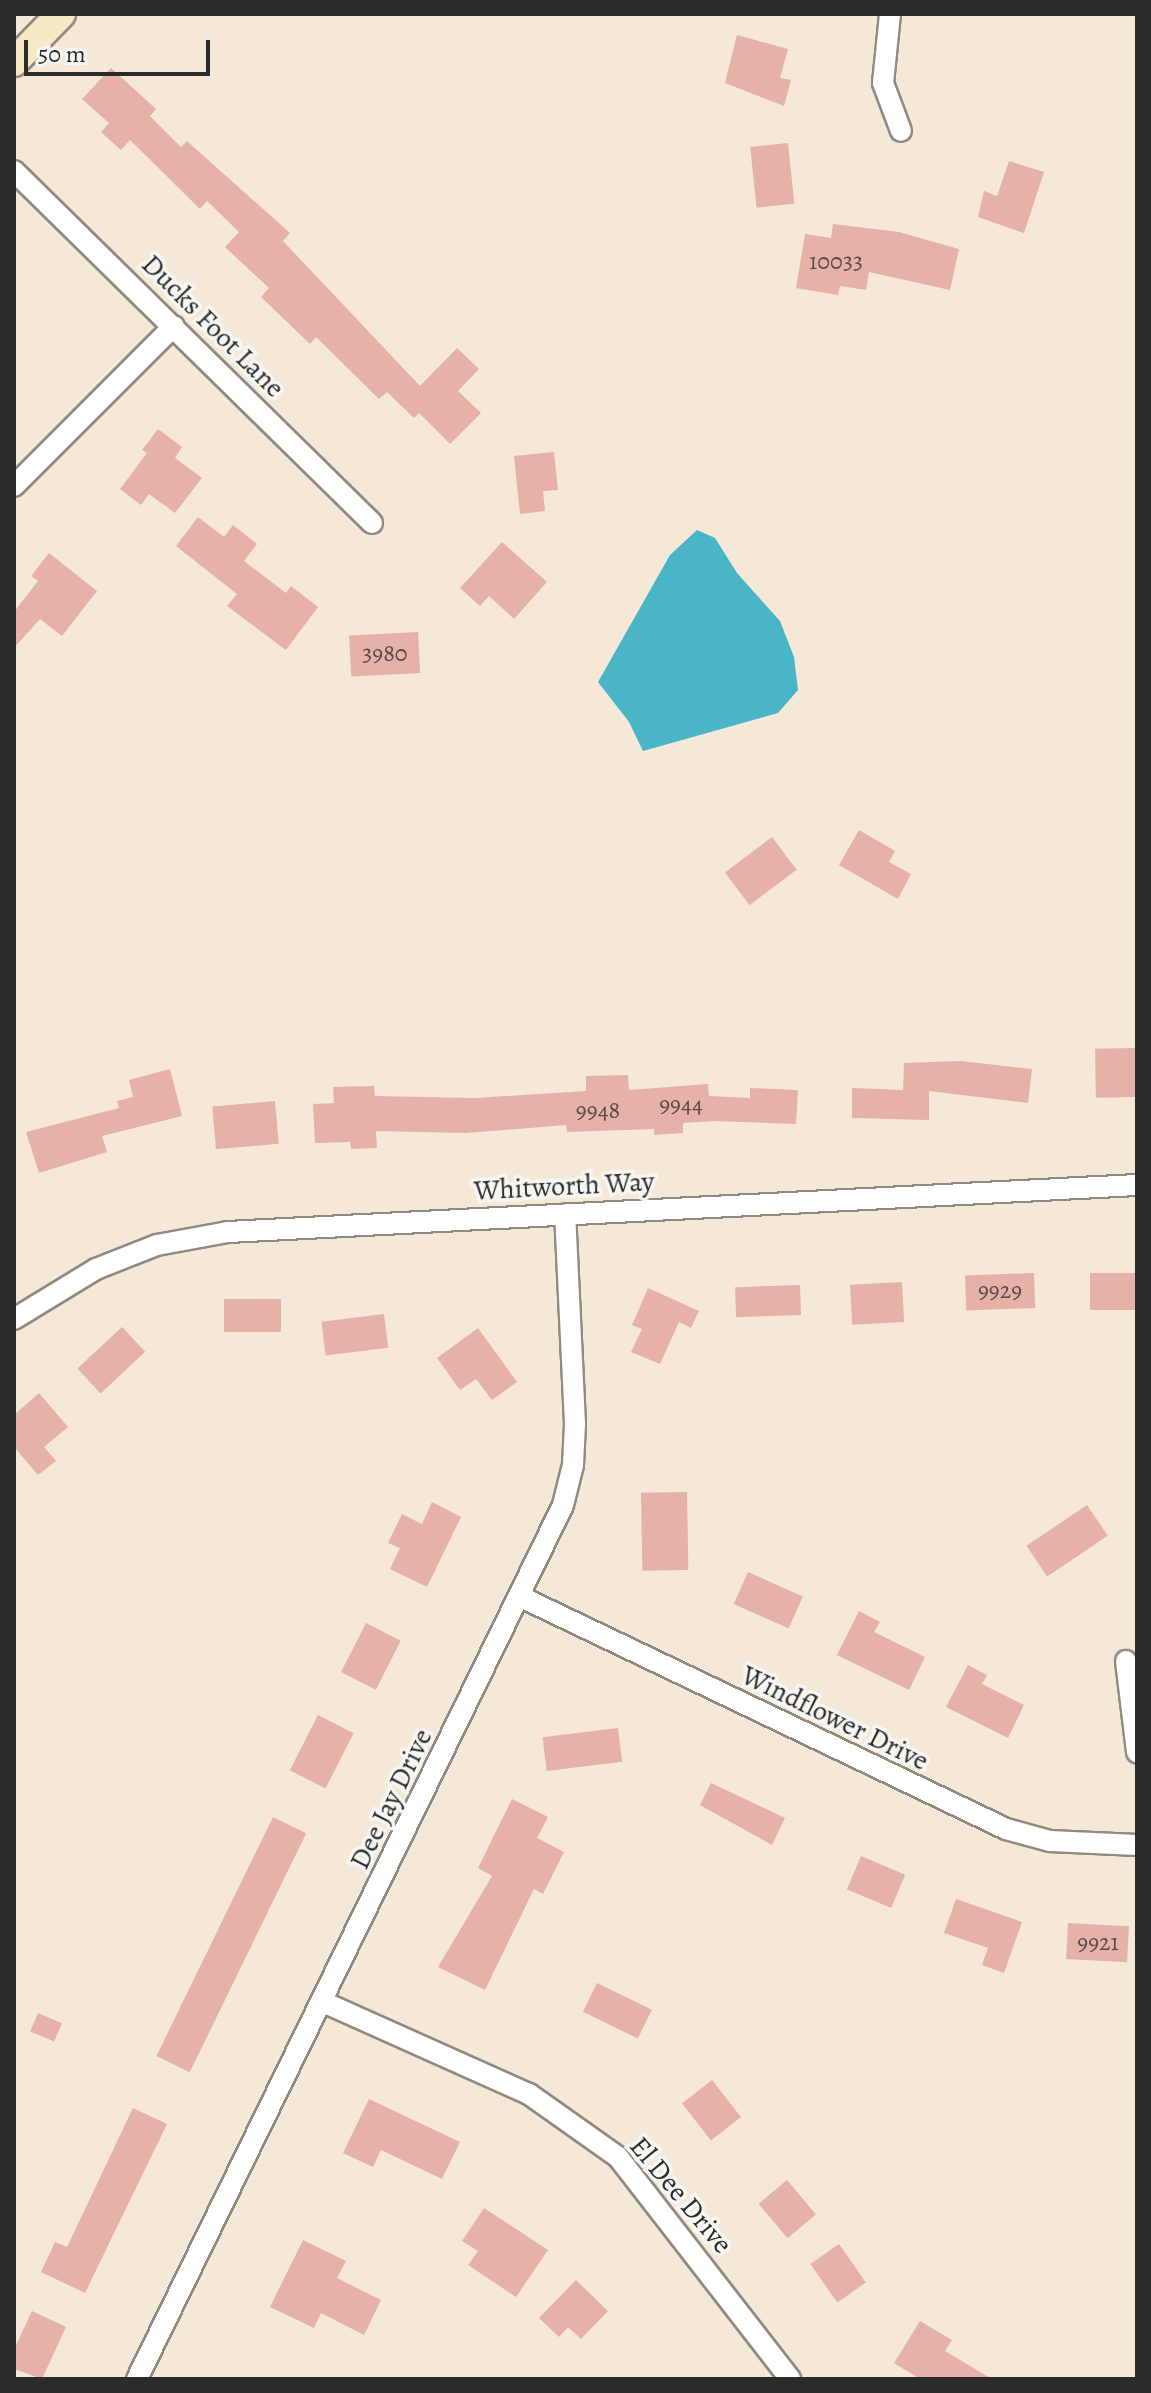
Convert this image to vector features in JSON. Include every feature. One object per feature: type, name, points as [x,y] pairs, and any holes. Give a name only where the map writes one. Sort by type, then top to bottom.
[{"type":"street","points":[[14,62],[61,14]]},
{"type":"street","points":[[890,14],[883,83],[901,131]]},
{"type":"street","name":"Ducks Foot Lane","points":[[14,171],[372,523]]},
{"type":"street","points":[[14,486],[174,326]]},
{"type":"street","name":"Whitworth Way","points":[[14,1319],[96,1269],[157,1245],[228,1232],[1137,1185]]},
{"type":"street","name":"Dee Jay Drive","points":[[137,2379],[521,1597],[563,1505],[573,1465],[565,1214]]},
{"type":"street","name":"Windflower Drive","points":[[521,1597],[993,1823],[1050,1841],[1137,1845]]},
{"type":"street","points":[[1126,1661],[1137,1752]]},
{"type":"street","name":"El Dee Drive","points":[[323,2002],[529,2094],[618,2157],[790,2379]]},
{"type":"water","points":[[697,530],[715,538],[737,573],[780,621],[794,657],[798,690],[778,713],[643,751],[629,722],[598,682],[670,555]]},
{"type":"building","points":[[737,35],[788,49],[780,78],[791,80],[784,106],[725,83]]},
{"type":"building","points":[[111,68],[156,109],[150,116],[181,147],[187,141],[290,233],[283,241],[420,386],[457,348],[479,369],[458,391],[481,413],[450,444],[419,413],[414,418],[387,392],[379,399],[316,337],[310,344],[261,297],[269,288],[225,247],[239,232],[207,201],[200,209],[130,140],[121,150],[101,132],[109,123],[82,99]]},
{"type":"building","points":[[788,143],[794,204],[757,208],[750,147]]},
{"type":"building","points":[[1009,161],[1044,172],[1024,233],[978,217],[984,191],[997,196]]},
{"type":"building","points":[[833,224],[899,232],[959,249],[950,290],[869,272],[866,290],[840,286],[838,295],[796,288],[805,234],[831,238]]},
{"type":"building","points":[[158,429],[182,447],[175,458],[202,478],[175,513],[149,494],[141,505],[120,489],[147,453],[142,450]]},
{"type":"building","points":[[554,452],[558,490],[543,491],[545,511],[520,514],[514,456]]},
{"type":"building","points":[[198,517],[224,537],[233,525],[257,544],[244,561],[286,593],[291,586],[318,607],[286,650],[227,606],[237,594],[176,546]]},
{"type":"building","points":[[502,542],[547,582],[514,619],[489,596],[480,606],[460,588]]},
{"type":"building","points":[[49,553],[97,591],[62,636],[40,619],[14,648],[14,612],[38,581],[31,576]]},
{"type":"building","points":[[418,632],[420,673],[351,677],[349,636]]},
{"type":"building","points":[[859,830],[895,851],[889,862],[911,874],[898,899],[839,865]]},
{"type":"building","points":[[772,837],[797,870],[750,905],[725,873]]},
{"type":"building","points":[[1136,1048],[1137,1097],[1096,1098],[1095,1049]]},
{"type":"building","points":[[961,1061],[1032,1069],[1028,1103],[929,1091],[929,1120],[852,1118],[852,1088],[903,1090],[904,1063]]},
{"type":"building","points":[[170,1069],[182,1116],[102,1136],[107,1152],[39,1173],[26,1132],[119,1108],[117,1101],[133,1097],[129,1080]]},
{"type":"building","points":[[628,1075],[629,1090],[708,1084],[709,1096],[750,1098],[750,1088],[798,1090],[796,1124],[683,1123],[683,1133],[654,1135],[654,1129],[567,1132],[566,1125],[466,1133],[376,1131],[377,1148],[351,1149],[350,1142],[315,1143],[313,1104],[334,1103],[333,1087],[374,1086],[375,1096],[475,1098],[586,1091],[586,1076]]},
{"type":"building","points":[[275,1101],[279,1144],[216,1149],[212,1106]]},
{"type":"building","points":[[1034,1273],[1035,1308],[966,1310],[965,1275]]},
{"type":"building","points":[[1090,1273],[1137,1273],[1137,1310],[1090,1310]]},
{"type":"building","points":[[902,1282],[904,1322],[852,1325],[850,1285]]},
{"type":"building","points":[[800,1285],[801,1315],[736,1317],[735,1287]]},
{"type":"building","points":[[648,1288],[699,1311],[691,1328],[679,1322],[660,1364],[631,1352],[642,1329],[632,1325]]},
{"type":"building","points":[[224,1299],[281,1299],[281,1332],[224,1332]]},
{"type":"building","points":[[384,1314],[388,1348],[326,1355],[321,1322]]},
{"type":"building","points":[[122,1327],[145,1352],[101,1393],[77,1369]]},
{"type":"building","points":[[478,1328],[517,1382],[492,1400],[476,1379],[460,1390],[437,1358]]},
{"type":"building","points":[[39,1393],[68,1427],[44,1447],[56,1461],[38,1475],[14,1447],[14,1415]]},
{"type":"building","points":[[687,1492],[688,1570],[642,1571],[641,1493]]},
{"type":"building","points":[[432,1502],[461,1517],[427,1587],[390,1569],[400,1548],[388,1543],[402,1514],[422,1524]]},
{"type":"building","points":[[1087,1505],[1108,1536],[1047,1576],[1026,1546]]},
{"type":"building","points":[[748,1572],[803,1596],[789,1628],[734,1604]]},
{"type":"building","points":[[859,1611],[880,1622],[874,1632],[925,1657],[909,1690],[837,1655]]},
{"type":"building","points":[[366,1623],[401,1641],[376,1690],[341,1672]]},
{"type":"building","points":[[968,1665],[987,1675],[982,1684],[1024,1705],[1008,1738],[946,1707]]},
{"type":"building","points":[[318,1715],[354,1733],[325,1788],[290,1770]]},
{"type":"building","points":[[618,1728],[622,1762],[547,1771],[543,1737]]},
{"type":"building","points":[[711,1783],[785,1818],[772,1845],[700,1805]]},
{"type":"building","points":[[512,1799],[548,1817],[537,1838],[564,1852],[543,1894],[534,1889],[485,1990],[438,1967],[492,1876],[478,1868]]},
{"type":"building","points":[[273,1817],[306,1833],[190,2072],[156,2056]]},
{"type":"building","points":[[861,1856],[905,1875],[891,1908],[847,1889]]},
{"type":"building","points":[[956,1899],[1022,1922],[1004,1973],[982,1965],[988,1948],[944,1933]]},
{"type":"building","points":[[1068,1923],[1129,1926],[1127,1962],[1066,1959]]},
{"type":"building","points":[[597,1983],[652,2010],[638,2039],[583,2012]]},
{"type":"building","points":[[38,2013],[62,2023],[54,2042],[30,2031]]},
{"type":"building","points":[[712,2080],[741,2117],[711,2140],[682,2103]]},
{"type":"building","points":[[369,2099],[460,2142],[442,2179],[381,2150],[373,2167],[343,2153]]},
{"type":"building","points":[[133,2108],[167,2124],[85,2293],[41,2272],[55,2242],[67,2247]]},
{"type":"building","points":[[787,2180],[816,2214],[788,2238],[759,2204]]},
{"type":"building","points":[[484,2208],[548,2250],[516,2297],[468,2265],[478,2251],[462,2241]]},
{"type":"building","points":[[303,2240],[346,2261],[337,2278],[381,2300],[364,2335],[321,2313],[314,2328],[270,2307]]},
{"type":"building","points":[[839,2244],[866,2283],[837,2303],[810,2264]]},
{"type":"building","points":[[576,2280],[608,2311],[581,2339],[568,2327],[559,2337],[539,2318]]},
{"type":"building","points":[[32,2311],[66,2327],[42,2379],[14,2369],[14,2349]]},
{"type":"building","points":[[920,2321],[952,2340],[945,2351],[992,2379],[920,2379],[894,2363]]}]
